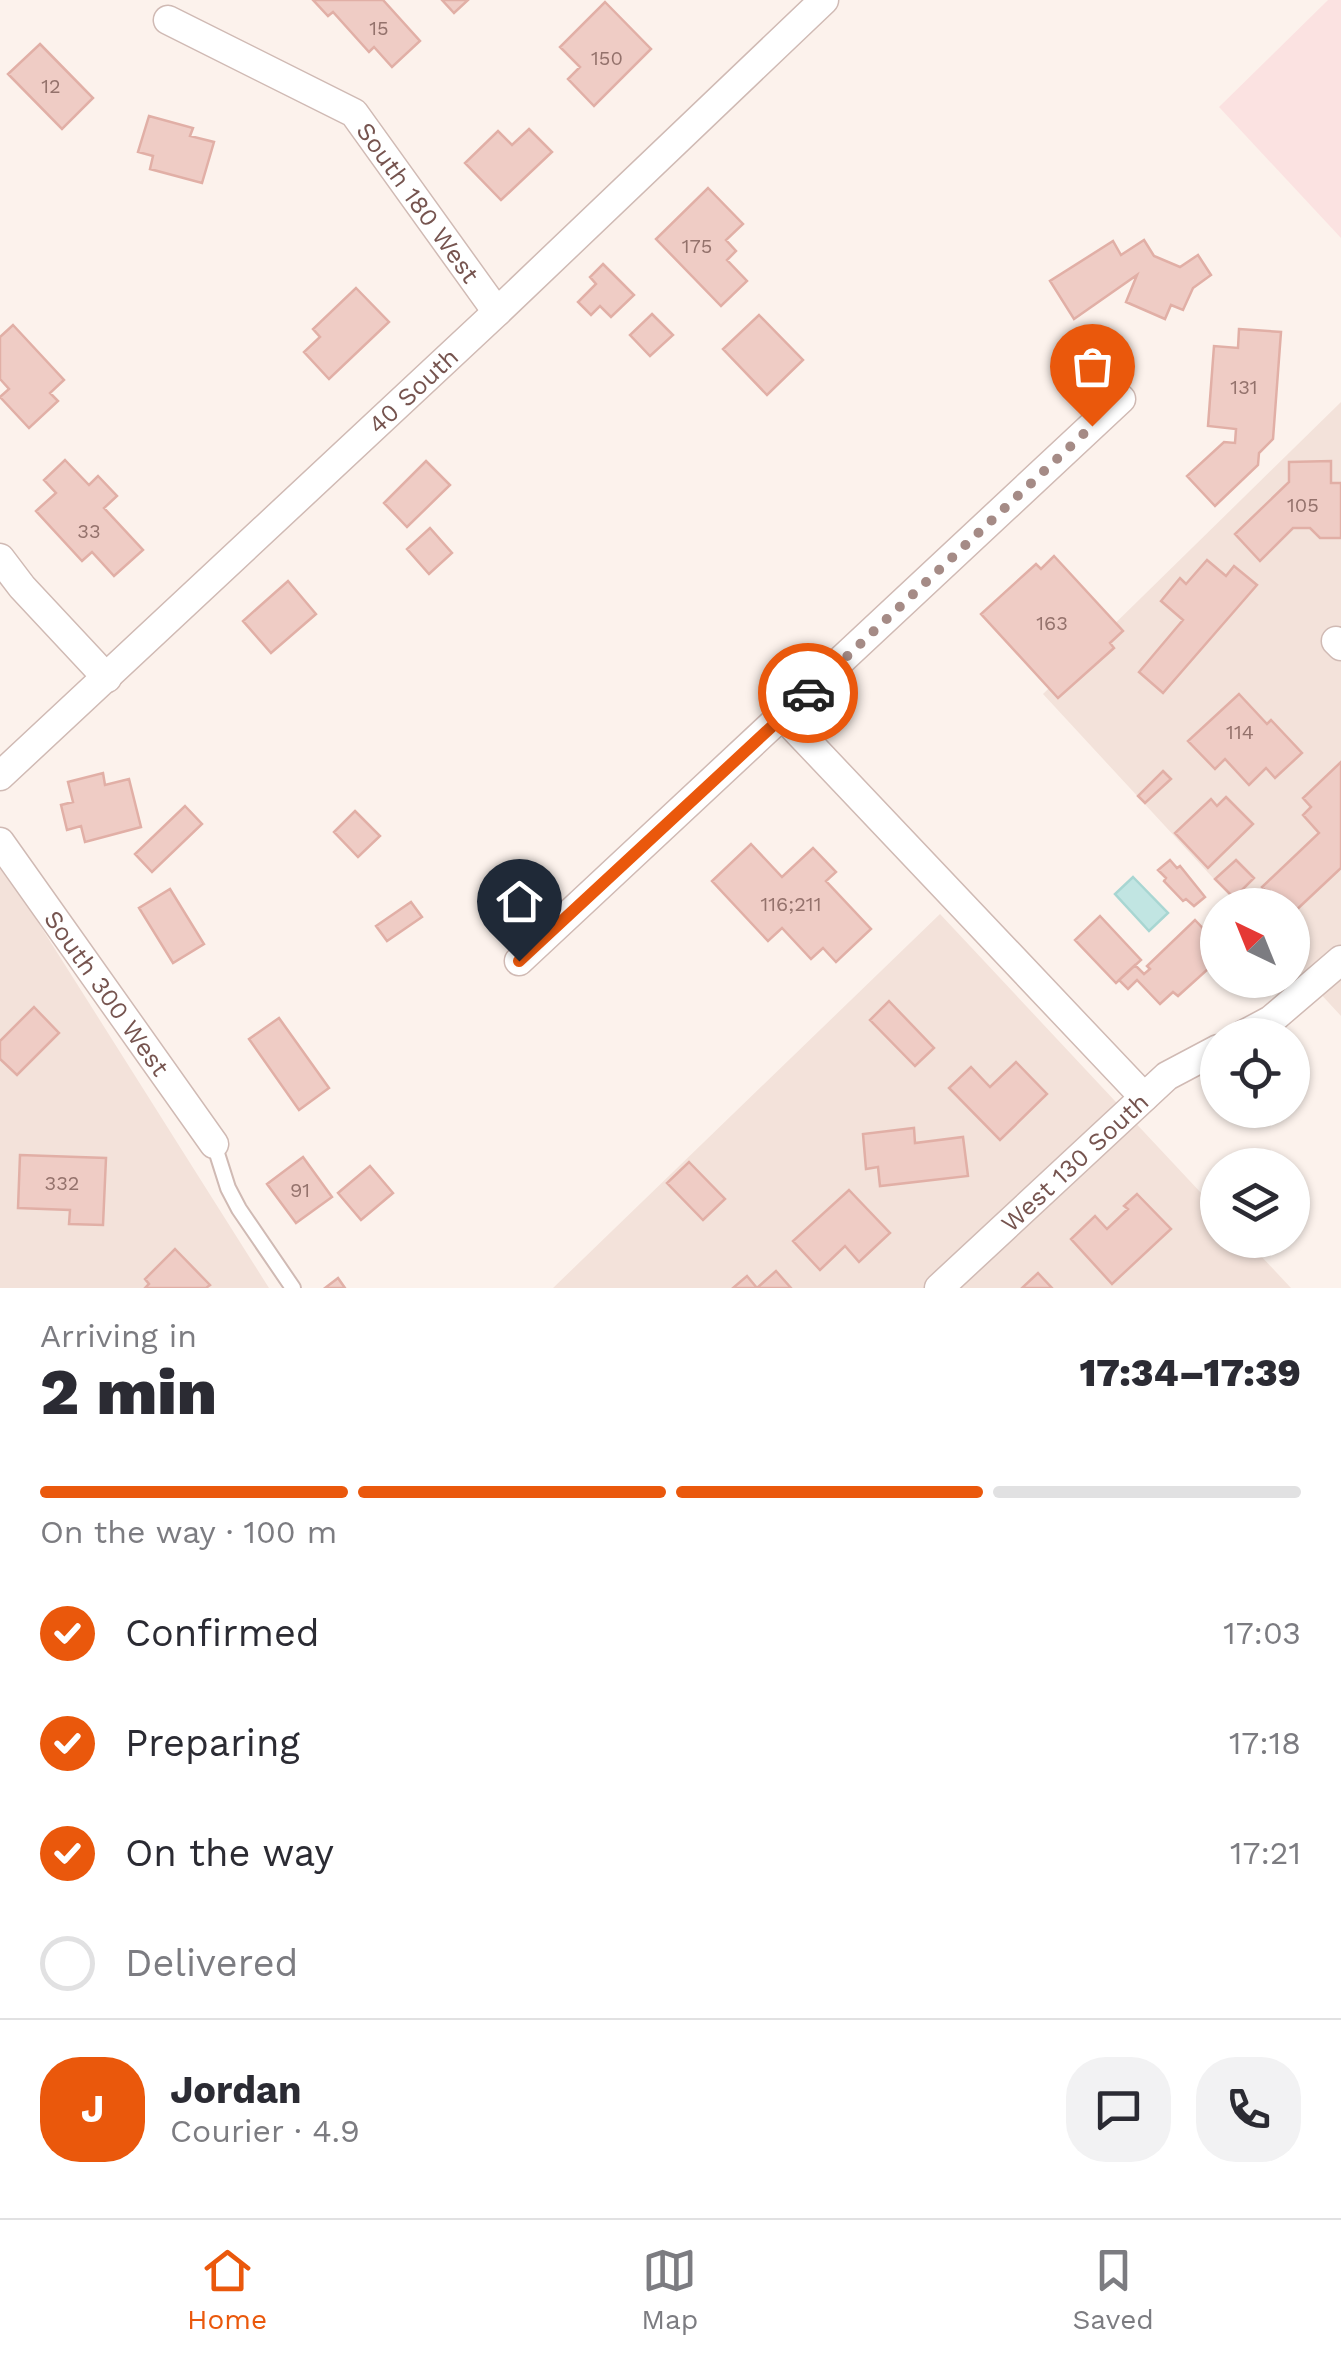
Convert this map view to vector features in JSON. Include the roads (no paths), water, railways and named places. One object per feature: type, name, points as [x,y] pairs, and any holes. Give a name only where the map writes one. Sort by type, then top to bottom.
[{"type":"street","name":"40 South","points":[[0,776],[824,0]]},
{"type":"street","name":"South 180 West","points":[[168,20],[354,114],[497,312]]},
{"type":"street","points":[[519,961],[1121,399]]},
{"type":"street","points":[[0,558],[107,678]]},
{"type":"street","points":[[784,716],[1144,1097]]},
{"type":"street","name":"South 300 West","points":[[0,842],[214,1144]]},
{"type":"street","points":[[1273,1018],[1341,960]]},
{"type":"street","name":"West 130 South","points":[[938,1288],[1167,1076],[1200,1059]]},
{"type":"lane","points":[[214,1144],[239,1209],[293,1288]]},
{"type":"water","points":[[1133,877],[1168,913],[1149,931],[1115,894]]}]
